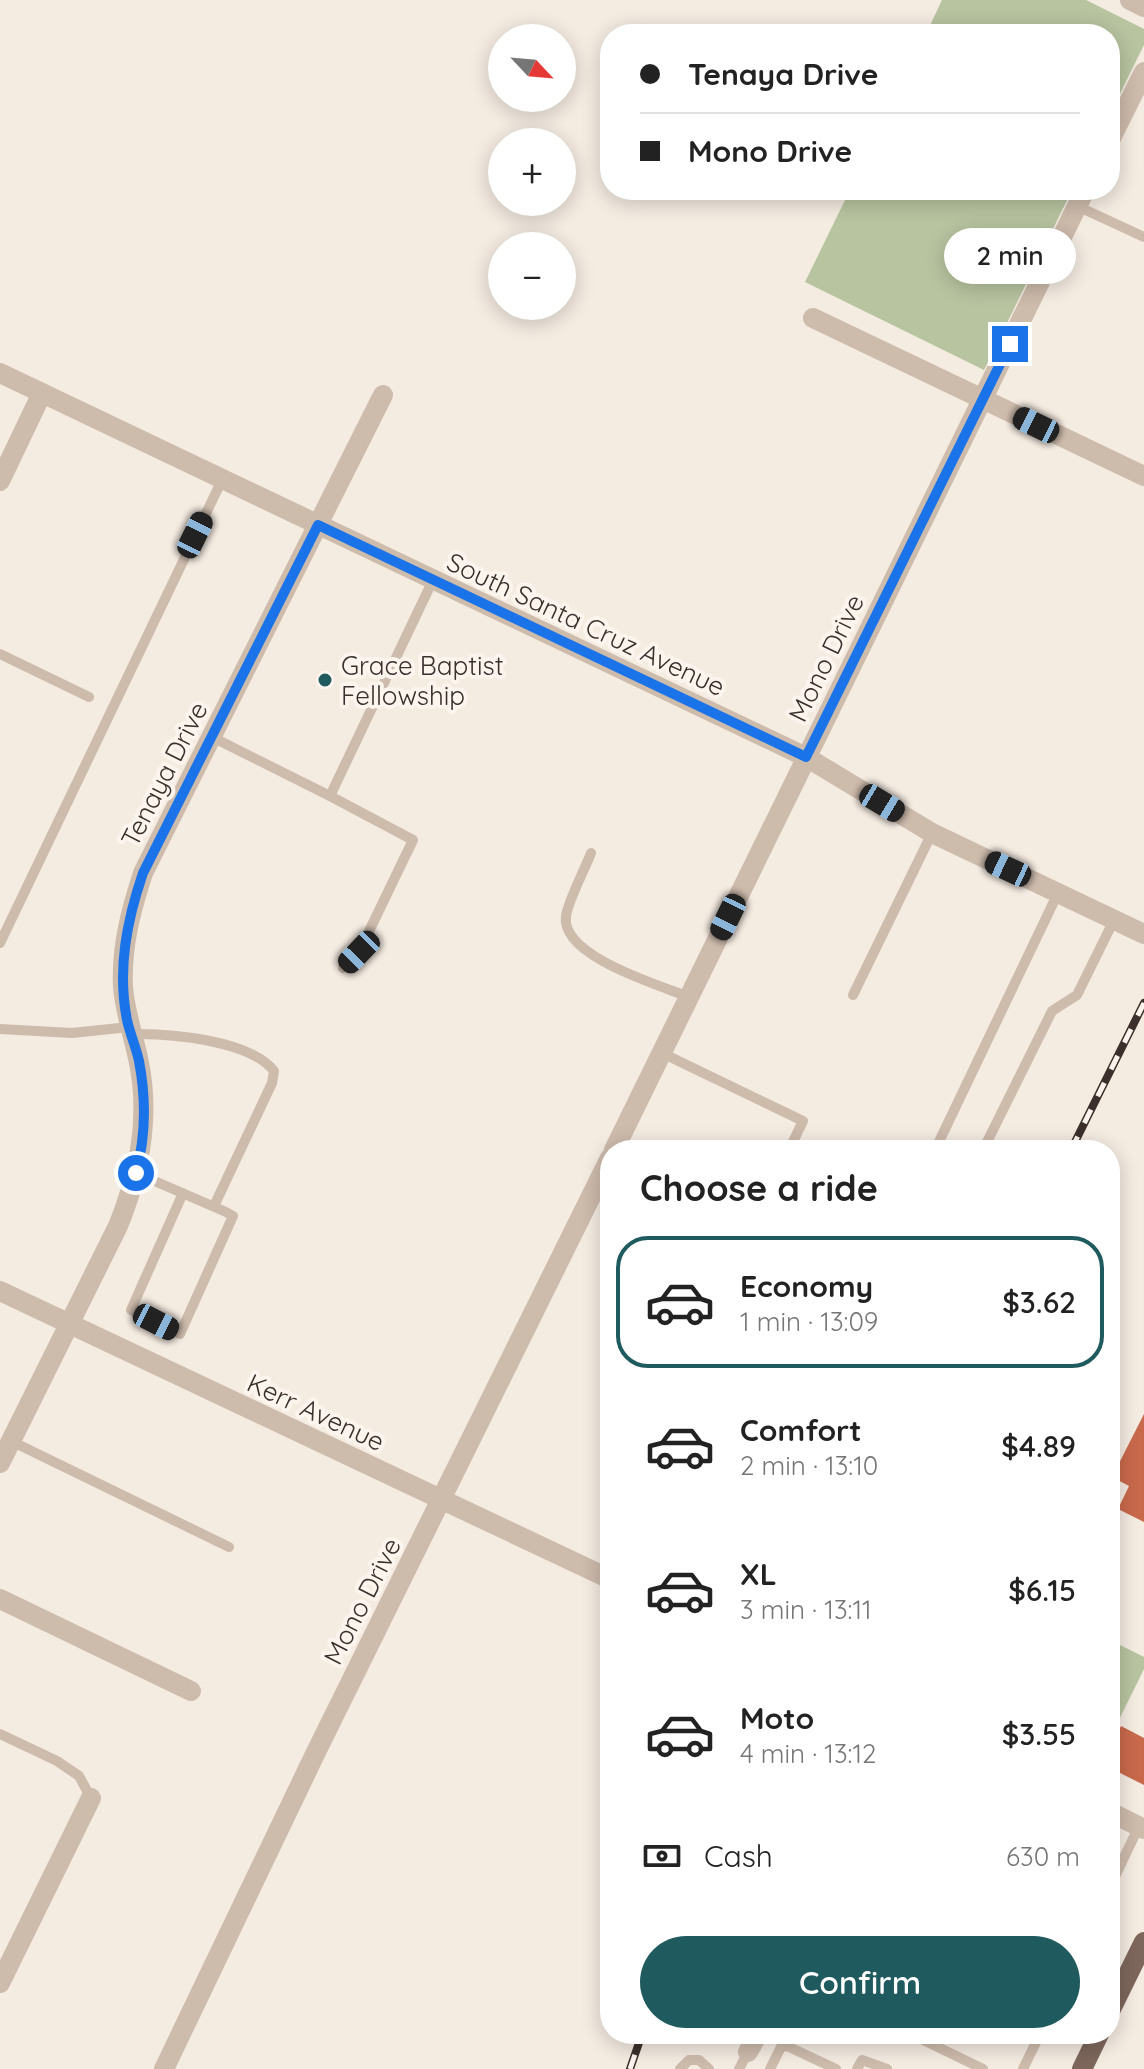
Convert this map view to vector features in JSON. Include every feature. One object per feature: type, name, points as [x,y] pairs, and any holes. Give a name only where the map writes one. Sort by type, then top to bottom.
[{"type":"main road","points":[[1120,1997],[1137,1973],[1144,1942]]},
{"type":"main road","points":[[1082,2069],[1094,2044]]},
{"type":"street","points":[[1130,0],[1144,7]]},
{"type":"street","points":[[1120,120],[1144,72]]},
{"type":"street","name":"Mono Drive","points":[[619,1140],[1080,200]]},
{"type":"street","points":[[813,318],[1144,476]]},
{"type":"street","name":"South Santa Cruz Avenue","points":[[0,373],[806,757],[932,833],[1144,934]]},
{"type":"street","points":[[0,481],[42,393]]},
{"type":"street","name":"Tenaya Drive","points":[[0,1463],[118,1226],[136,1173],[144,1126],[143,1090],[130,1031],[123,963],[133,904],[143,873],[383,395]]},
{"type":"street","name":"Mono Drive","points":[[164,2069],[317,1750],[600,1178]]},
{"type":"street","name":"Kerr Avenue","points":[[0,1291],[600,1574]]},
{"type":"street","points":[[0,1599],[191,1691]]},
{"type":"street","points":[[0,1983],[91,1798]]},
{"type":"street","points":[[1120,1817],[1142,1828]]},
{"type":"lane","points":[[1084,200],[1144,237]]},
{"type":"lane","points":[[0,943],[222,480]]},
{"type":"lane","points":[[330,796],[433,580]]},
{"type":"lane","points":[[0,654],[89,697]]},
{"type":"lane","points":[[212,737],[413,840],[359,952],[343,968]]},
{"type":"lane","points":[[853,995],[932,833]]},
{"type":"lane","points":[[591,853],[565,918],[572,940],[592,955],[689,997]]},
{"type":"lane","points":[[940,1140],[1058,893]]},
{"type":"lane","points":[[988,1140],[1052,1011],[1077,995],[1114,920]]},
{"type":"lane","points":[[0,1029],[163,1033],[215,1042],[262,1060],[274,1071],[272,1083],[214,1206]]},
{"type":"lane","points":[[662,1053],[803,1121],[794,1140]]},
{"type":"lane","points":[[136,1173],[214,1206],[233,1216],[180,1334],[131,1310],[183,1193]]},
{"type":"lane","points":[[11,1441],[229,1547]]},
{"type":"lane","points":[[0,1734],[57,1761],[79,1776],[91,1798]]},
{"type":"lane","points":[[1120,1869],[1142,1828]]},
{"type":"lane","points":[[932,2044],[983,2069]]},
{"type":"lane","points":[[1023,2069],[1035,2044]]},
{"type":"lane","points":[[770,2069],[781,2047],[787,2046],[836,2069]]},
{"type":"lane","points":[[680,2069],[689,2060],[699,2060],[709,2069]]},
{"type":"lane","points":[[857,2069],[862,2060],[887,2069]]},
{"type":"green space","points":[[942,0],[1086,0],[1144,29],[1144,45],[1120,94],[1120,24],[931,24]]},
{"type":"green space","points":[[845,200],[1067,200],[984,370],[805,282]]},
{"type":"green space","points":[[1120,1645],[1144,1657],[1144,1669],[1120,1718]]},
{"type":"building","points":[[1144,1414],[1144,1522],[1120,1510],[1129,1486],[1120,1481],[1120,1461]]},
{"type":"building","points":[[1120,1728],[1144,1738],[1144,1785],[1120,1773]]},
{"type":"railway","points":[[1076,1140],[1144,1003]]},
{"type":"railway","points":[[630,2069],[639,2044]]},
{"type":"place","name":"Grace Baptist Fellowship","points":[[325,680]]},
{"type":"route","points":[[136,1173],[144,1126],[143,1090],[127,1021],[123,986],[126,935],[133,904],[143,873],[318,525],[806,757],[1010,344]]}]
